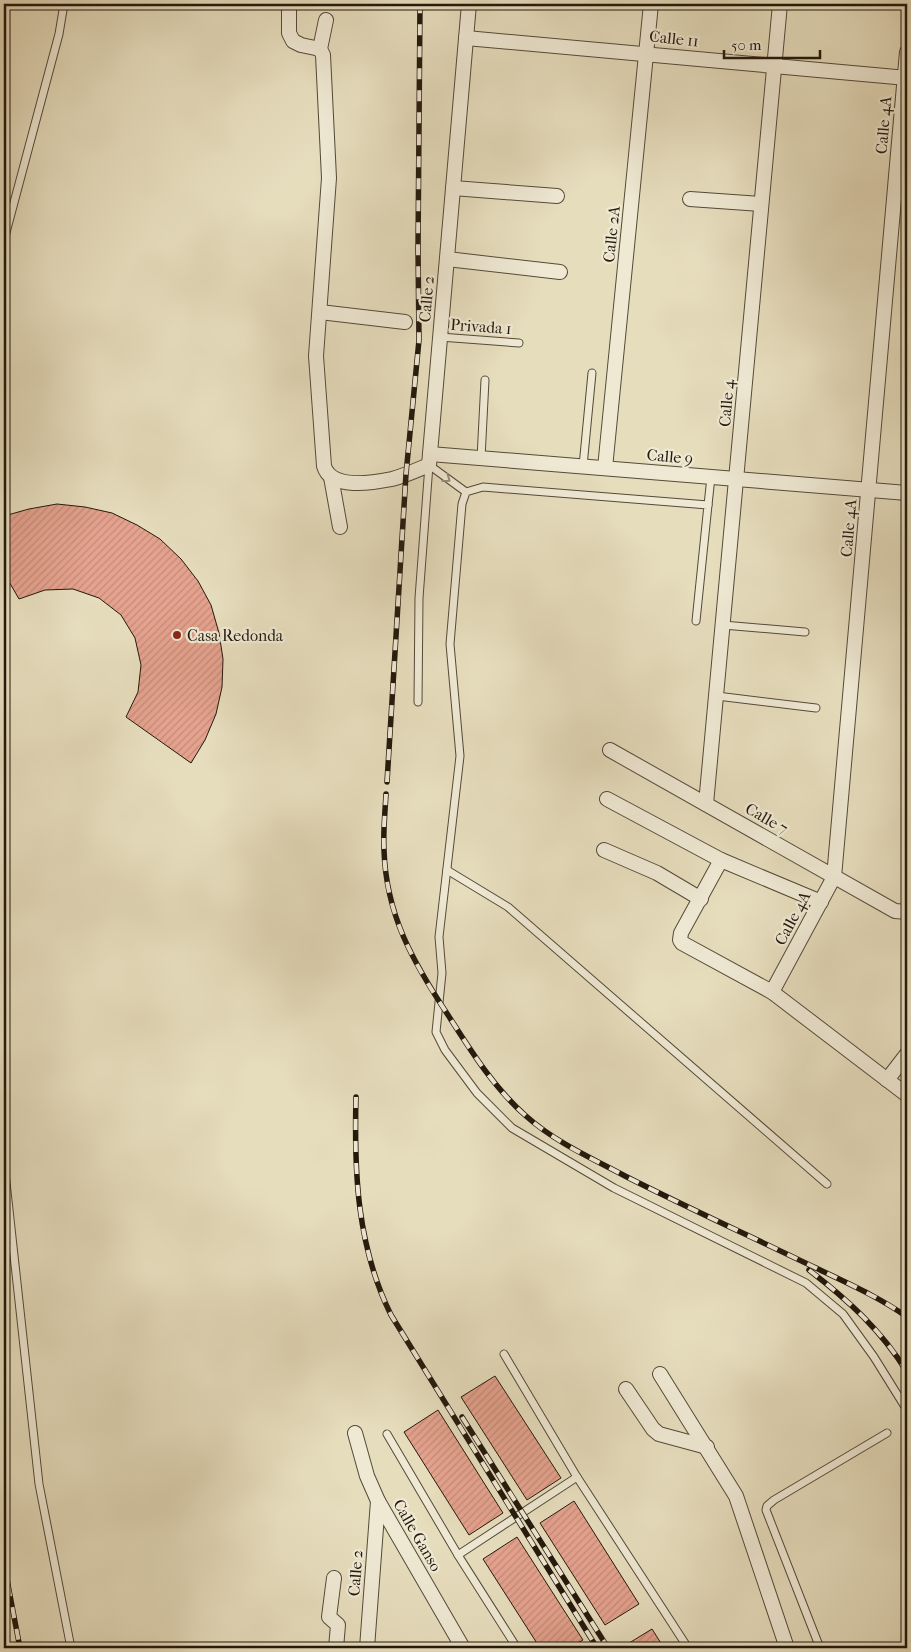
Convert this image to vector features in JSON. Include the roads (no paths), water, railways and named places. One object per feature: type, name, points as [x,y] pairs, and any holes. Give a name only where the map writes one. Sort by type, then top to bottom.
[{"type":"street","points":[[290,4],[289,33],[293,41],[296,44],[320,49]]},
{"type":"street","name":"Calle 2","points":[[430,460],[469,4]]},
{"type":"street","name":"Calle 2A","points":[[605,468],[651,4]]},
{"type":"street","name":"Calle 4","points":[[706,804],[780,4]]},
{"type":"street","points":[[326,20],[320,49],[322,55],[329,178],[316,356],[324,466],[326,472],[331,477],[342,482],[360,483],[392,479],[430,460]]},
{"type":"street","name":"Calle 11","points":[[466,38],[906,78]]},
{"type":"street","name":"Calle 4A","points":[[772,992],[834,877],[907,52]]},
{"type":"street","points":[[453,188],[557,196]]},
{"type":"street","points":[[690,199],[761,204]]},
{"type":"street","points":[[447,259],[560,272]]},
{"type":"street","points":[[320,312],[405,322]]},
{"type":"street","name":"Calle 9","points":[[430,460],[481,458],[907,493]]},
{"type":"street","points":[[331,477],[340,527]]},
{"type":"street","name":"Calle 7","points":[[610,750],[895,912],[907,912]]},
{"type":"street","points":[[608,799],[722,860],[821,902]]},
{"type":"street","points":[[604,850],[657,873],[701,899]]},
{"type":"street","points":[[722,860],[681,933],[680,940],[682,943],[772,992],[907,1095]]},
{"type":"street","points":[[887,1080],[907,1054]]},
{"type":"street","points":[[660,1374],[736,1496],[787,1648]]},
{"type":"street","points":[[626,1389],[653,1429],[659,1434],[706,1448]]},
{"type":"street","name":"Calle Ganso","points":[[355,1433],[367,1476],[378,1501],[463,1648]]},
{"type":"street","name":"Calle 2","points":[[367,1648],[378,1501]]},
{"type":"street","points":[[334,1578],[329,1617],[338,1625],[336,1648]]},
{"type":"lane","points":[[4,240],[59,34],[64,4]]},
{"type":"lane","name":"Privada 1","points":[[440,337],[519,343]]},
{"type":"lane","points":[[583,466],[592,373]]},
{"type":"lane","points":[[481,458],[485,380]]},
{"type":"lane","points":[[430,460],[466,492]]},
{"type":"lane","name":"Calle 2","points":[[418,702],[419,598],[430,460]]},
{"type":"lane","points":[[696,621],[711,477]]},
{"type":"lane","points":[[466,492],[483,487],[708,505]]},
{"type":"lane","points":[[466,492],[462,504],[450,644],[460,756],[439,937],[442,973],[436,1032],[445,1050],[478,1093],[512,1128],[614,1188],[806,1284],[843,1314],[874,1357],[907,1410]]},
{"type":"lane","points":[[723,625],[805,632]]},
{"type":"lane","points":[[717,696],[816,708]]},
{"type":"lane","points":[[447,870],[508,907],[826,1184]]},
{"type":"lane","points":[[4,1164],[39,1484],[71,1648]]},
{"type":"lane","points":[[504,1354],[577,1478],[688,1648]]},
{"type":"lane","points":[[820,1648],[766,1510],[767,1506],[887,1433]]},
{"type":"lane","points":[[387,1434],[458,1555],[517,1648]]},
{"type":"lane","points":[[458,1555],[577,1478]]},
{"type":"railway","points":[[387,782],[406,474],[419,340],[420,4]]},
{"type":"railway","points":[[386,794],[384,836],[386,874],[390,896],[404,937],[435,995],[465,1042],[493,1081],[514,1105],[549,1134],[586,1156],[672,1200],[863,1291],[907,1317]]},
{"type":"railway","points":[[356,1097],[357,1181],[364,1236],[371,1263],[391,1315],[597,1648]]},
{"type":"railway","points":[[809,1270],[863,1316],[907,1372]]},
{"type":"railway","points":[[462,1417],[608,1648]]},
{"type":"railway","points":[[4,1564],[20,1648]]},
{"type":"place","name":"Casa Redonda","points":[[177,635]]}]
